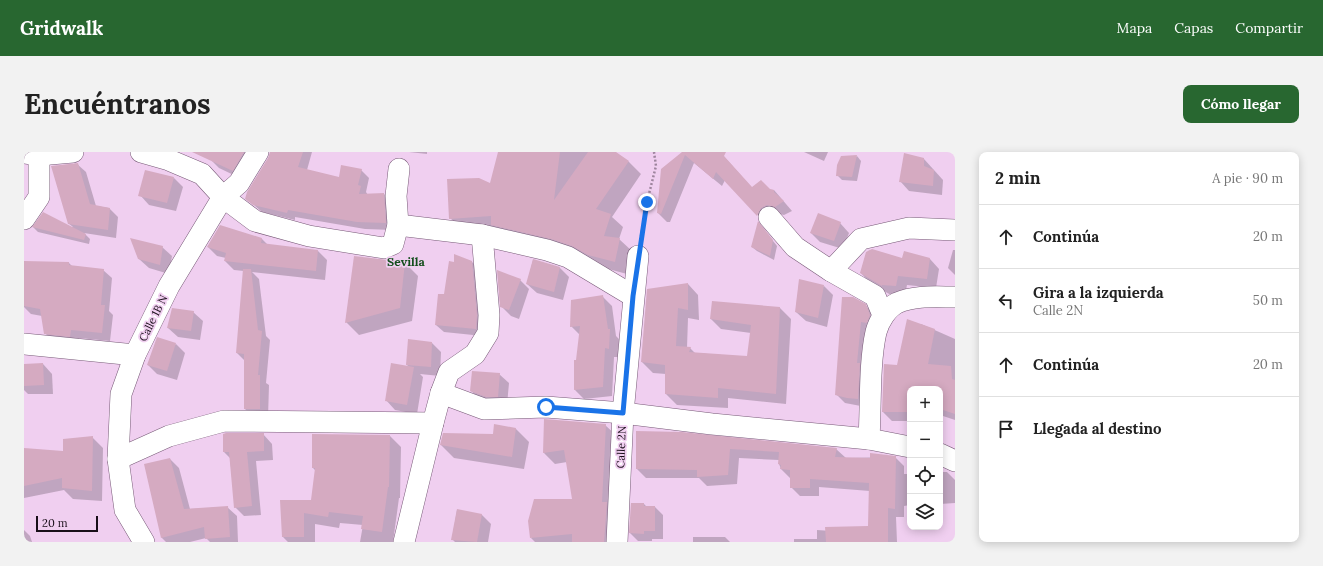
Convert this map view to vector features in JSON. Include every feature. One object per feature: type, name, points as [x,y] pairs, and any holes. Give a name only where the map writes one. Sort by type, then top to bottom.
[{"type":"street","points":[[24,219],[40,197],[31,154],[73,152]]},
{"type":"street","points":[[141,152],[169,160],[202,174],[223,197],[255,221],[309,236],[348,244],[384,248],[393,244],[398,225],[396,196],[399,169]]},
{"type":"street","name":"Calle 1B N","points":[[144,542],[125,510],[118,460],[121,394],[135,355],[169,286],[223,197],[239,183],[258,152]]},
{"type":"street","points":[[769,217],[795,247],[831,271],[875,296],[883,315]]},
{"type":"street","points":[[398,225],[482,235],[568,257],[633,296]]},
{"type":"street","points":[[831,271],[861,239],[909,228],[955,230]]},
{"type":"street","points":[[404,542],[433,423],[441,393],[449,372],[475,354],[488,333],[489,315],[482,235]]},
{"type":"street","name":"Calle 2N","points":[[617,542],[623,413],[638,256]]},
{"type":"street","points":[[869,439],[876,330],[883,315],[896,303],[918,298],[955,297]]},
{"type":"street","points":[[24,344],[135,355]]},
{"type":"street","points":[[441,393],[484,409],[546,407],[623,413],[712,424],[869,439],[907,446]]},
{"type":"street","points":[[118,460],[169,436],[224,421],[433,423]]},
{"type":"street","points":[[943,456],[955,462]]},
{"type":"path","points":[[638,256],[647,202],[656,166],[654,152]]},
{"type":"building","points":[[192,152],[244,152],[233,171]]},
{"type":"building","points":[[270,152],[303,152],[298,167],[339,177],[341,165],[362,169],[358,185],[361,186],[359,194],[384,193],[386,223],[357,222],[288,210],[287,213],[253,205],[245,199],[247,192],[268,158]]},
{"type":"building","points":[[498,152],[560,152],[554,200],[588,152],[616,152],[629,161],[596,209],[611,214],[604,236],[620,238],[615,262],[588,255],[572,246],[551,239],[491,225],[491,216],[449,219],[447,179],[479,178],[490,183]]},
{"type":"building","points":[[682,152],[726,152],[724,156],[752,187],[761,180],[770,189],[774,190],[774,192],[784,201],[775,207],[767,205],[761,208],[757,216],[716,172],[713,179],[685,155],[661,214],[657,213],[661,169]]},
{"type":"building","points":[[904,153],[924,158],[924,166],[934,170],[933,186],[899,182]]},
{"type":"building","points":[[857,155],[852,177],[836,176],[837,165],[841,156]]},
{"type":"building","points":[[78,163],[90,204],[110,208],[108,230],[68,224],[51,166]]},
{"type":"building","points":[[145,170],[174,177],[167,203],[138,196]]},
{"type":"building","points":[[43,212],[86,234],[84,240],[32,227]]},
{"type":"building","points":[[818,213],[841,222],[834,241],[810,233]]},
{"type":"building","points":[[758,221],[773,240],[770,256],[751,247]]},
{"type":"building","points":[[220,225],[262,238],[261,243],[318,250],[316,271],[224,261],[226,253],[207,247]]},
{"type":"building","points":[[130,238],[163,246],[160,265],[138,259]]},
{"type":"building","points":[[872,249],[902,258],[904,251],[930,258],[927,279],[898,276],[896,286],[882,286],[860,273],[866,252]]},
{"type":"building","points":[[454,254],[472,261],[477,315],[476,329],[435,325],[438,294],[444,294],[449,261],[454,262]]},
{"type":"building","points":[[354,256],[405,262],[400,308],[345,323]]},
{"type":"building","points":[[533,259],[560,267],[554,292],[526,284]]},
{"type":"building","points":[[24,261],[69,262],[69,265],[104,269],[101,305],[105,305],[102,333],[71,330],[70,337],[44,334],[40,309],[24,306]]},
{"type":"building","points":[[243,269],[251,269],[258,330],[262,331],[258,375],[260,375],[260,409],[244,409],[244,354],[236,353]]},
{"type":"building","points":[[497,270],[521,279],[509,310],[500,307]]},
{"type":"building","points":[[799,279],[824,285],[818,318],[795,312]]},
{"type":"building","points":[[688,283],[688,310],[678,308],[676,346],[691,347],[689,352],[747,356],[751,325],[710,319],[712,301],[780,307],[776,394],[718,388],[718,398],[665,394],[665,365],[641,362],[647,289]]},
{"type":"building","points":[[603,295],[608,329],[610,329],[609,349],[605,348],[603,387],[574,390],[574,360],[576,360],[580,326],[570,327],[571,300]]},
{"type":"building","points":[[842,297],[853,297],[866,304],[870,315],[867,323],[861,322],[857,363],[860,363],[858,399],[835,395]]},
{"type":"building","points":[[172,308],[194,311],[191,331],[167,328]]},
{"type":"building","points":[[907,319],[935,329],[928,364],[951,366],[952,379],[955,380],[955,414],[943,410],[943,386],[907,386],[907,412],[882,412],[884,364],[897,365]]},
{"type":"building","points":[[157,337],[176,343],[167,371],[147,365]]},
{"type":"building","points":[[408,339],[432,342],[431,367],[406,365]]},
{"type":"building","points":[[43,363],[44,385],[24,386],[24,364]]},
{"type":"building","points":[[391,363],[414,367],[407,405],[385,401]]},
{"type":"building","points":[[472,371],[500,373],[498,397],[486,397],[470,391]]},
{"type":"building","points":[[544,419],[606,424],[602,502],[607,502],[604,542],[572,542],[572,534],[530,538],[528,521],[534,499],[572,499],[564,450],[543,453]]},
{"type":"building","points":[[494,424],[516,428],[512,457],[440,445],[443,433],[493,434]]},
{"type":"building","points":[[636,431],[682,432],[837,448],[835,457],[870,458],[870,453],[896,456],[895,509],[888,508],[888,542],[826,542],[825,527],[868,526],[869,483],[810,479],[810,488],[790,488],[790,470],[780,469],[781,465],[778,464],[779,452],[730,449],[728,475],[697,477],[697,470],[636,469]]},
{"type":"building","points":[[264,433],[264,451],[247,452],[252,506],[234,508],[229,452],[223,452],[223,434]]},
{"type":"building","points":[[312,434],[390,435],[389,487],[382,532],[361,529],[363,516],[329,512],[328,517],[304,513],[304,537],[282,537],[280,500],[311,500],[315,468],[312,468]]},
{"type":"building","points":[[93,436],[92,491],[62,488],[62,478],[24,486],[24,448],[63,451],[63,439]]},
{"type":"building","points":[[170,458],[184,509],[228,506],[230,537],[205,539],[204,527],[161,538],[144,464]]},
{"type":"building","points":[[631,503],[644,503],[644,506],[655,506],[655,531],[644,531],[644,534],[629,533]]},
{"type":"building","points":[[457,509],[482,514],[477,542],[451,540]]},
{"type":"district","name":"Sevilla","points":[[406,262]]},
{"type":"route","points":[[546,407],[623,413],[633,296],[647,202]]}]
